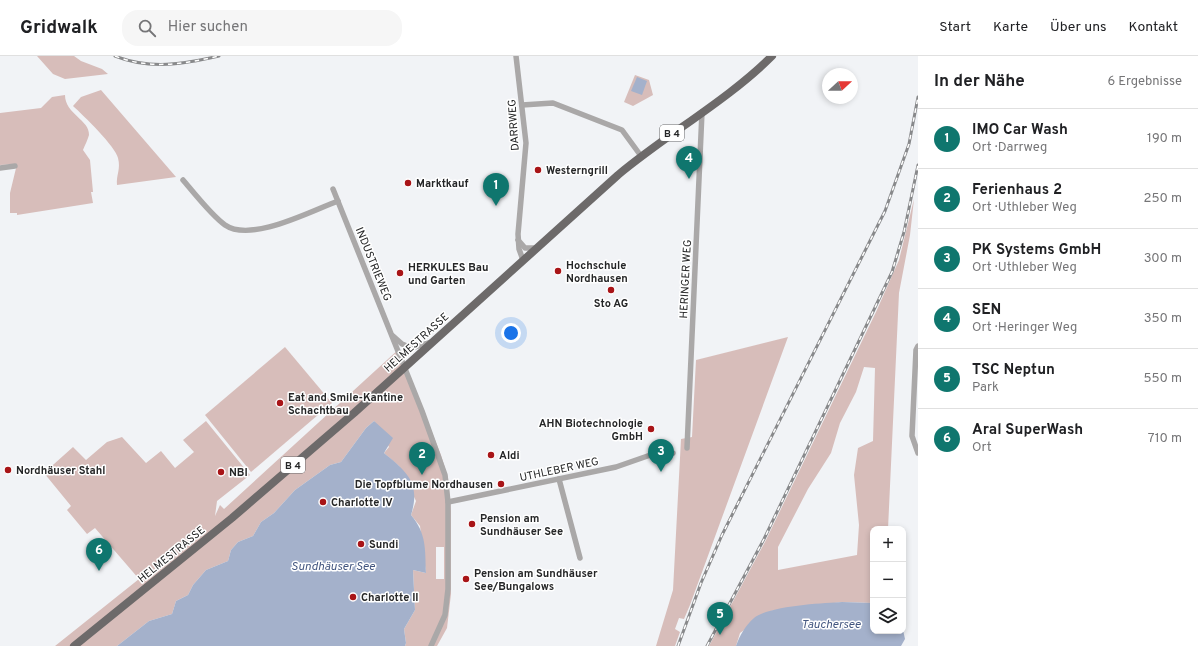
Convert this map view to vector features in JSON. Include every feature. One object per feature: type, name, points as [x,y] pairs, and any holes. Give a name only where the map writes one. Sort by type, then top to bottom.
[{"type":"main road","name":"HELMESTRASSE","points":[[74,646],[232,518],[404,368],[536,248],[642,156],[748,77],[772,56]]},
{"type":"street","name":"DARRWEG","points":[[516,56],[526,143],[518,240],[523,260]]},
{"type":"street","points":[[522,105],[553,103],[622,130],[642,156]]},
{"type":"street","name":"HERINGER WEG","points":[[687,448],[702,112]]},
{"type":"street","points":[[0,168],[15,166]]},
{"type":"street","points":[[183,180],[225,225],[237,230],[249,231],[264,229],[338,201]]},
{"type":"street","name":"INDUSTRIEWEG","points":[[333,189],[404,368]]},
{"type":"street","points":[[518,240],[525,248],[536,248]]},
{"type":"street","points":[[391,334],[402,344],[412,348],[433,341]]},
{"type":"street","points":[[918,346],[916,350],[917,366],[912,436],[918,453]]},
{"type":"street","points":[[404,368],[445,475],[448,502],[448,589],[445,615],[431,646]]},
{"type":"street","name":"UTHLEBER WEG","points":[[448,502],[616,467],[659,452],[673,453]]},
{"type":"street","points":[[559,479],[580,558]]},
{"type":"shaded area","points":[[37,56],[74,56],[81,61],[102,69],[108,74],[65,79],[53,74]]},
{"type":"shaded area","points":[[635,75],[649,80],[653,95],[633,106],[624,102]]},
{"type":"shaded area","points":[[101,90],[176,177],[117,185],[119,165],[116,153],[112,146],[73,106],[81,97]]},
{"type":"shaded area","points":[[65,95],[66,102],[69,107],[86,125],[88,130],[89,135],[83,150],[90,160],[93,192],[91,192],[93,203],[17,215],[17,213],[10,213],[10,193],[17,164],[0,165],[0,113],[41,108],[52,97]]},
{"type":"shaded area","points":[[914,199],[910,235],[899,293],[888,526],[870,526],[870,603],[842,602],[771,611],[740,633],[736,646],[709,646],[765,542],[876,312],[899,260]],"holes":[[[864,367],[875,368],[873,441],[858,448],[854,475],[859,525],[857,555],[778,570],[778,547],[808,489],[831,453],[840,423],[856,392]]]},
{"type":"shaded area","points":[[788,337],[690,605],[684,619],[679,618],[675,629],[680,632],[675,646],[656,646],[673,590],[681,439],[692,437],[696,360]]},
{"type":"shaded area","points":[[285,347],[332,403],[251,472],[205,415]]},
{"type":"shaded area","points":[[399,349],[441,455],[448,478],[451,511],[451,594],[447,628],[437,646],[405,646],[404,629],[415,610],[413,570],[426,573],[420,526],[411,515],[416,501],[399,466],[384,453],[389,447],[374,421],[366,428],[341,462],[330,465],[295,490],[274,513],[261,522],[253,536],[238,542],[231,550],[228,561],[206,570],[193,585],[188,595],[176,601],[172,614],[149,621],[117,646],[55,646],[139,579],[95,528],[87,534],[67,510],[71,506],[44,473],[73,447],[86,460],[107,442],[122,437],[146,463],[161,451],[175,468],[194,452],[183,440],[206,421],[250,475],[217,501],[215,516],[220,505],[224,509]],"holes":[[[436,547],[444,547],[444,579],[436,579]]]},
{"type":"water","points":[[637,77],[647,81],[642,95],[631,91]]},
{"type":"water","name":"Sundhäuser See","points":[[374,421],[393,438],[384,453],[399,466],[410,479],[413,486],[414,504],[411,515],[420,529],[424,542],[426,573],[413,570],[415,610],[404,629],[405,646],[117,646],[149,621],[172,614],[176,601],[188,595],[193,585],[206,570],[228,561],[231,550],[238,542],[253,536],[261,522],[274,513],[295,490],[330,465],[341,462],[366,428]]},
{"type":"water","name":"Tauchersee","points":[[822,603],[870,603],[870,634],[904,634],[905,639],[901,646],[736,646],[741,634],[748,624],[761,614],[783,608]]},
{"type":"railway","points":[[115,56],[141,63],[154,64],[180,63],[219,56]]},
{"type":"railway","points":[[678,646],[701,583],[722,535],[885,211],[909,144],[918,97]]},
{"type":"railway","points":[[707,646],[764,539],[892,272],[904,232],[918,165]]},
{"type":"place","name":"Westerngrill","points":[[538,170]]},
{"type":"place","name":"SEN","points":[[689,179]]},
{"type":"place","name":"Marktkauf","points":[[408,183]]},
{"type":"place","name":"IMO Car Wash","points":[[496,206]]},
{"type":"place","name":"Hochschule Nordhausen","points":[[558,271]]},
{"type":"place","name":"HERKULES Bau und Garten","points":[[400,273]]},
{"type":"place","name":"Sto AG","points":[[611,290]]},
{"type":"place","name":"Eat and Smile-Kantine Schachtbau","points":[[280,403]]},
{"type":"place","name":"AHN Biotechnologie GmbH","points":[[651,429]]},
{"type":"place","name":"Aldi","points":[[491,455]]},
{"type":"place","name":"Nordhäuser Stahl","points":[[8,470]]},
{"type":"place","name":"NBI","points":[[221,472]]},
{"type":"place","name":"PK Systems GmbH","points":[[661,472]]},
{"type":"place","name":"Ferienhaus 2","points":[[422,475]]},
{"type":"place","name":"Die Topfblume Nordhausen","points":[[501,484]]},
{"type":"place","name":"Charlotte IV","points":[[323,502]]},
{"type":"place","name":"Pension am Sundhäuser See","points":[[472,524]]},
{"type":"place","name":"Sundi","points":[[361,544]]},
{"type":"place","name":"Aral SuperWash","points":[[99,571]]},
{"type":"place","name":"Pension am Sundhäuser See/Bungalows","points":[[466,579]]},
{"type":"place","name":"Charlotte II","points":[[353,597]]},
{"type":"place","name":"TSC Neptun","points":[[720,635]]}]
